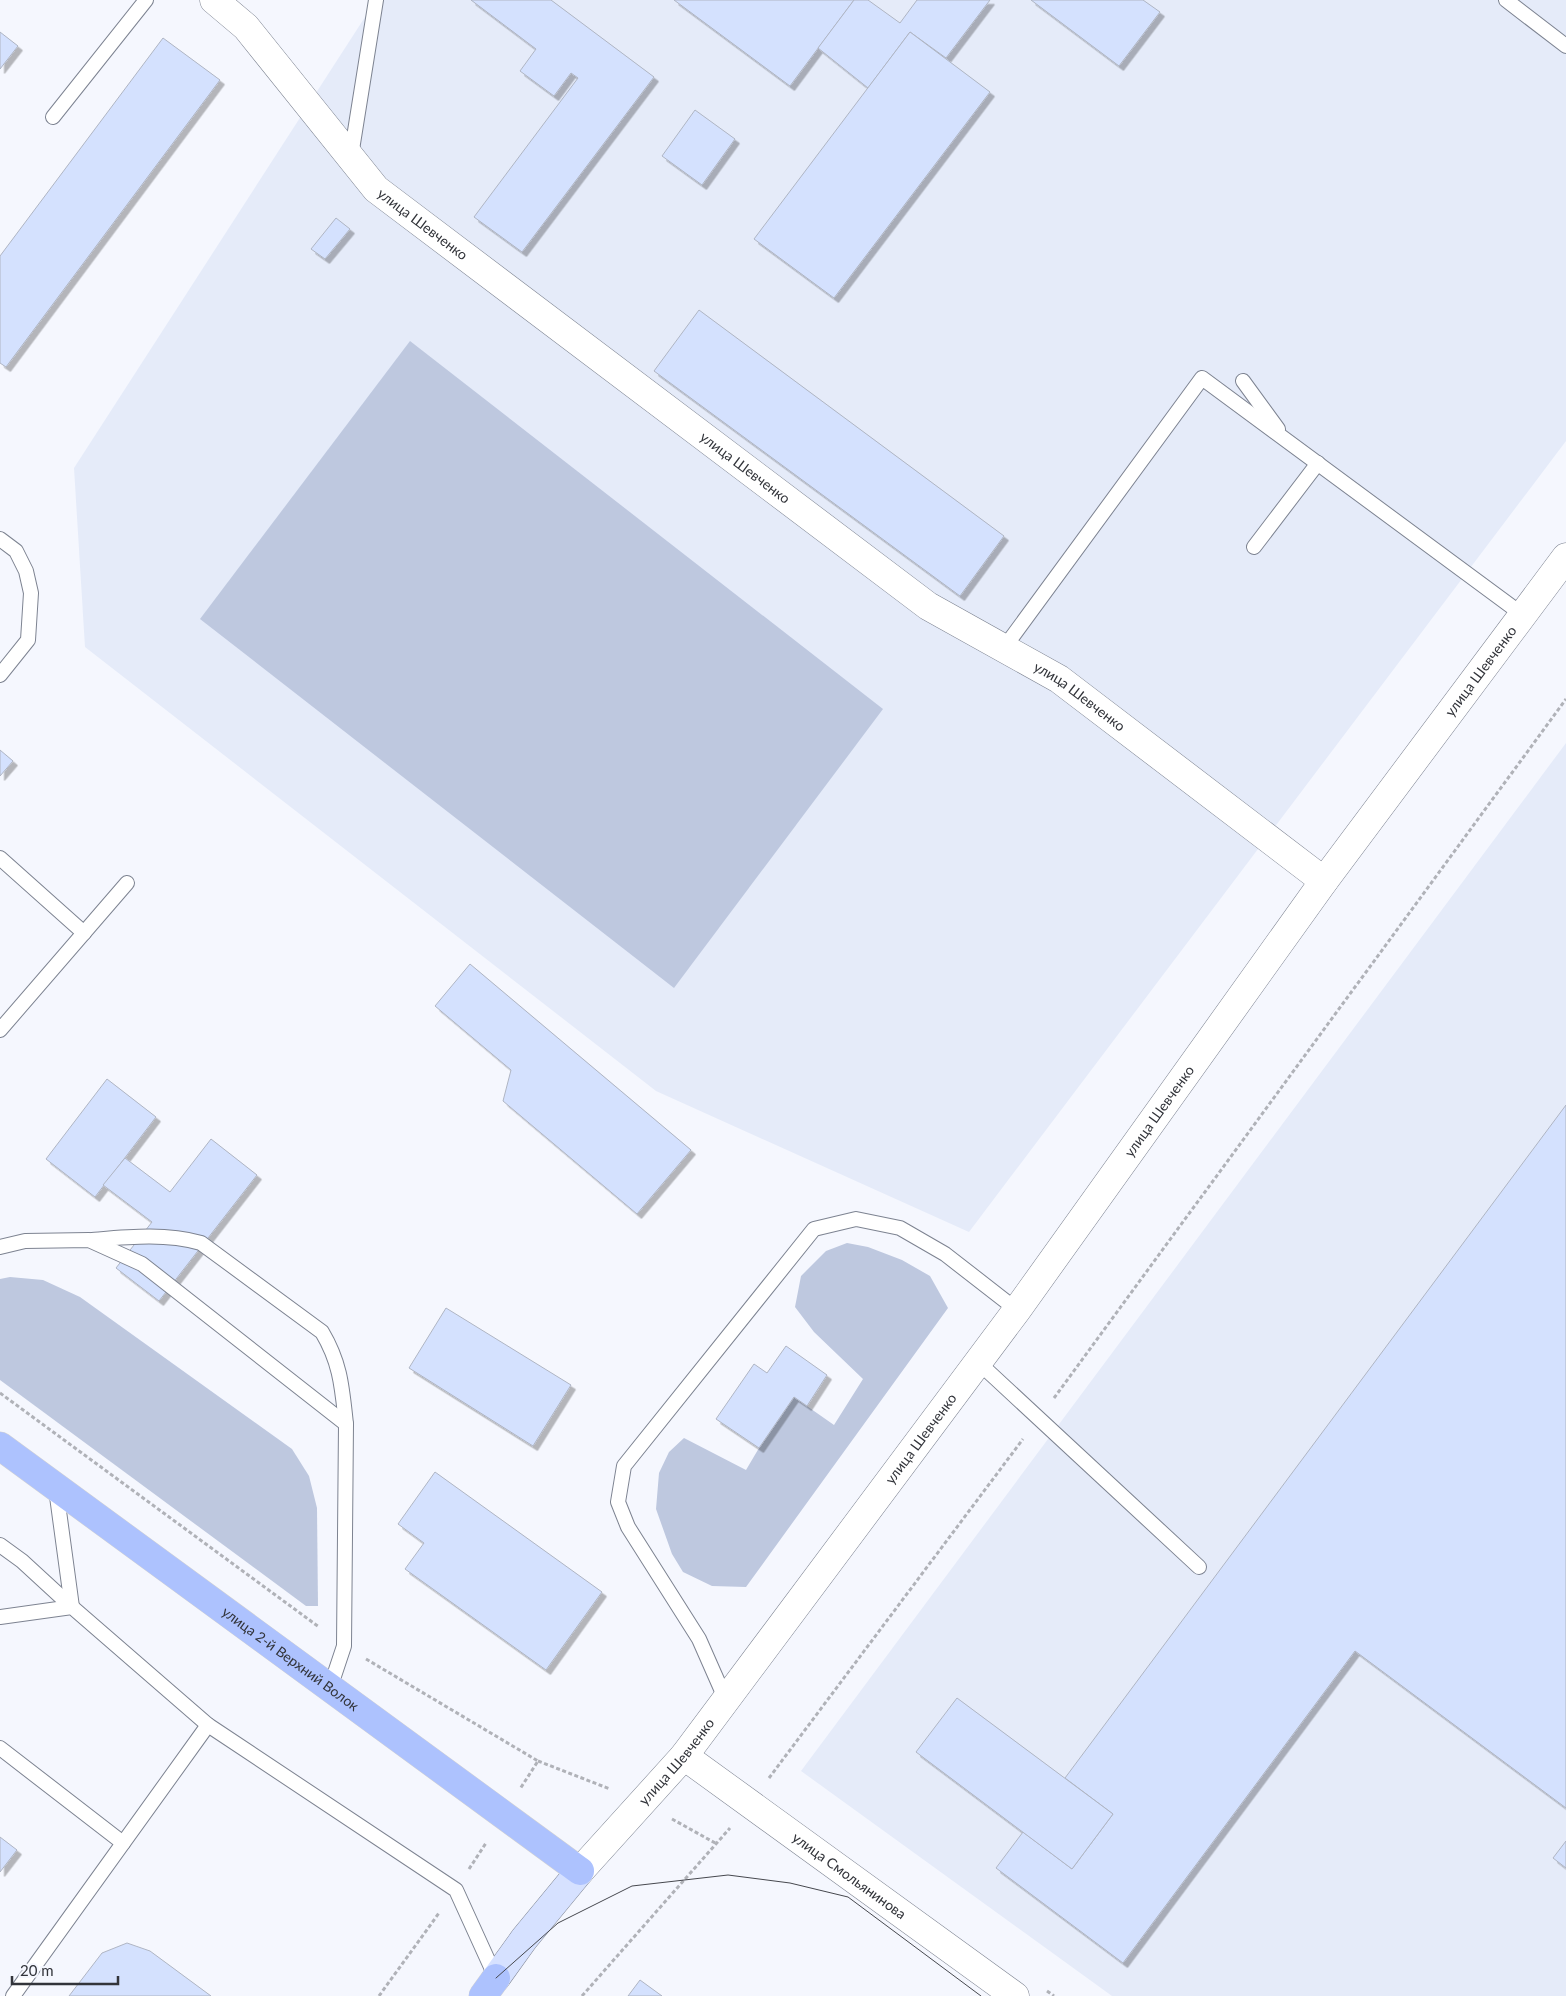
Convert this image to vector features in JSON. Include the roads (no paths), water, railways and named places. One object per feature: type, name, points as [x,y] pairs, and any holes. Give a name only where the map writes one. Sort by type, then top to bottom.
[{"type":"main road","name":"улица 2-й Верхний Волок","points":[[0,1446],[580,1871]]},
{"type":"main road","name":"улица Шевченко","points":[[489,1987],[524,1939],[580,1871]]},
{"type":"street","name":"улица Шевченко","points":[[214,0],[246,27],[376,190],[928,606],[1059,678],[1324,881]]},
{"type":"street","name":"улица Шевченко","points":[[580,1871],[684,1756],[725,1698],[1017,1310],[1324,881],[1566,557]]},
{"type":"street","name":"улица Смольянинова","points":[[684,1756],[1016,1996]]},
{"type":"lane","points":[[53,117],[146,0]]},
{"type":"lane","points":[[350,157],[376,0]]},
{"type":"lane","points":[[1506,0],[1566,46]]},
{"type":"lane","points":[[1004,648],[1202,378],[1523,615]]},
{"type":"lane","points":[[1243,381],[1285,439]]},
{"type":"lane","points":[[1254,547],[1318,463]]},
{"type":"lane","points":[[0,539],[16,551],[26,571],[31,593],[28,640],[0,675]]},
{"type":"lane","points":[[0,858],[84,932]]},
{"type":"lane","points":[[0,1030],[127,883]]},
{"type":"lane","points":[[725,1698],[699,1639],[628,1527],[618,1502],[624,1466],[814,1229],[856,1219],[900,1228],[945,1254],[1017,1310]]},
{"type":"lane","points":[[0,1247],[25,1241],[89,1240],[137,1236],[184,1238],[201,1243],[322,1332],[333,1350],[340,1373],[346,1424],[344,1646],[330,1688]]},
{"type":"lane","points":[[89,1240],[142,1264],[346,1424]]},
{"type":"lane","points":[[978,1362],[1199,1567]]},
{"type":"lane","points":[[56,1488],[72,1607]]},
{"type":"lane","points":[[0,1545],[22,1562],[208,1725],[456,1890],[489,1987]]},
{"type":"lane","points":[[0,1617],[72,1607]]},
{"type":"lane","points":[[13,1996],[208,1725]]},
{"type":"lane","points":[[0,1748],[123,1843]]},
{"type":"tram line","points":[[496,1978],[558,1923],[632,1886],[728,1875],[790,1883],[848,1897],[981,1996]]}]
